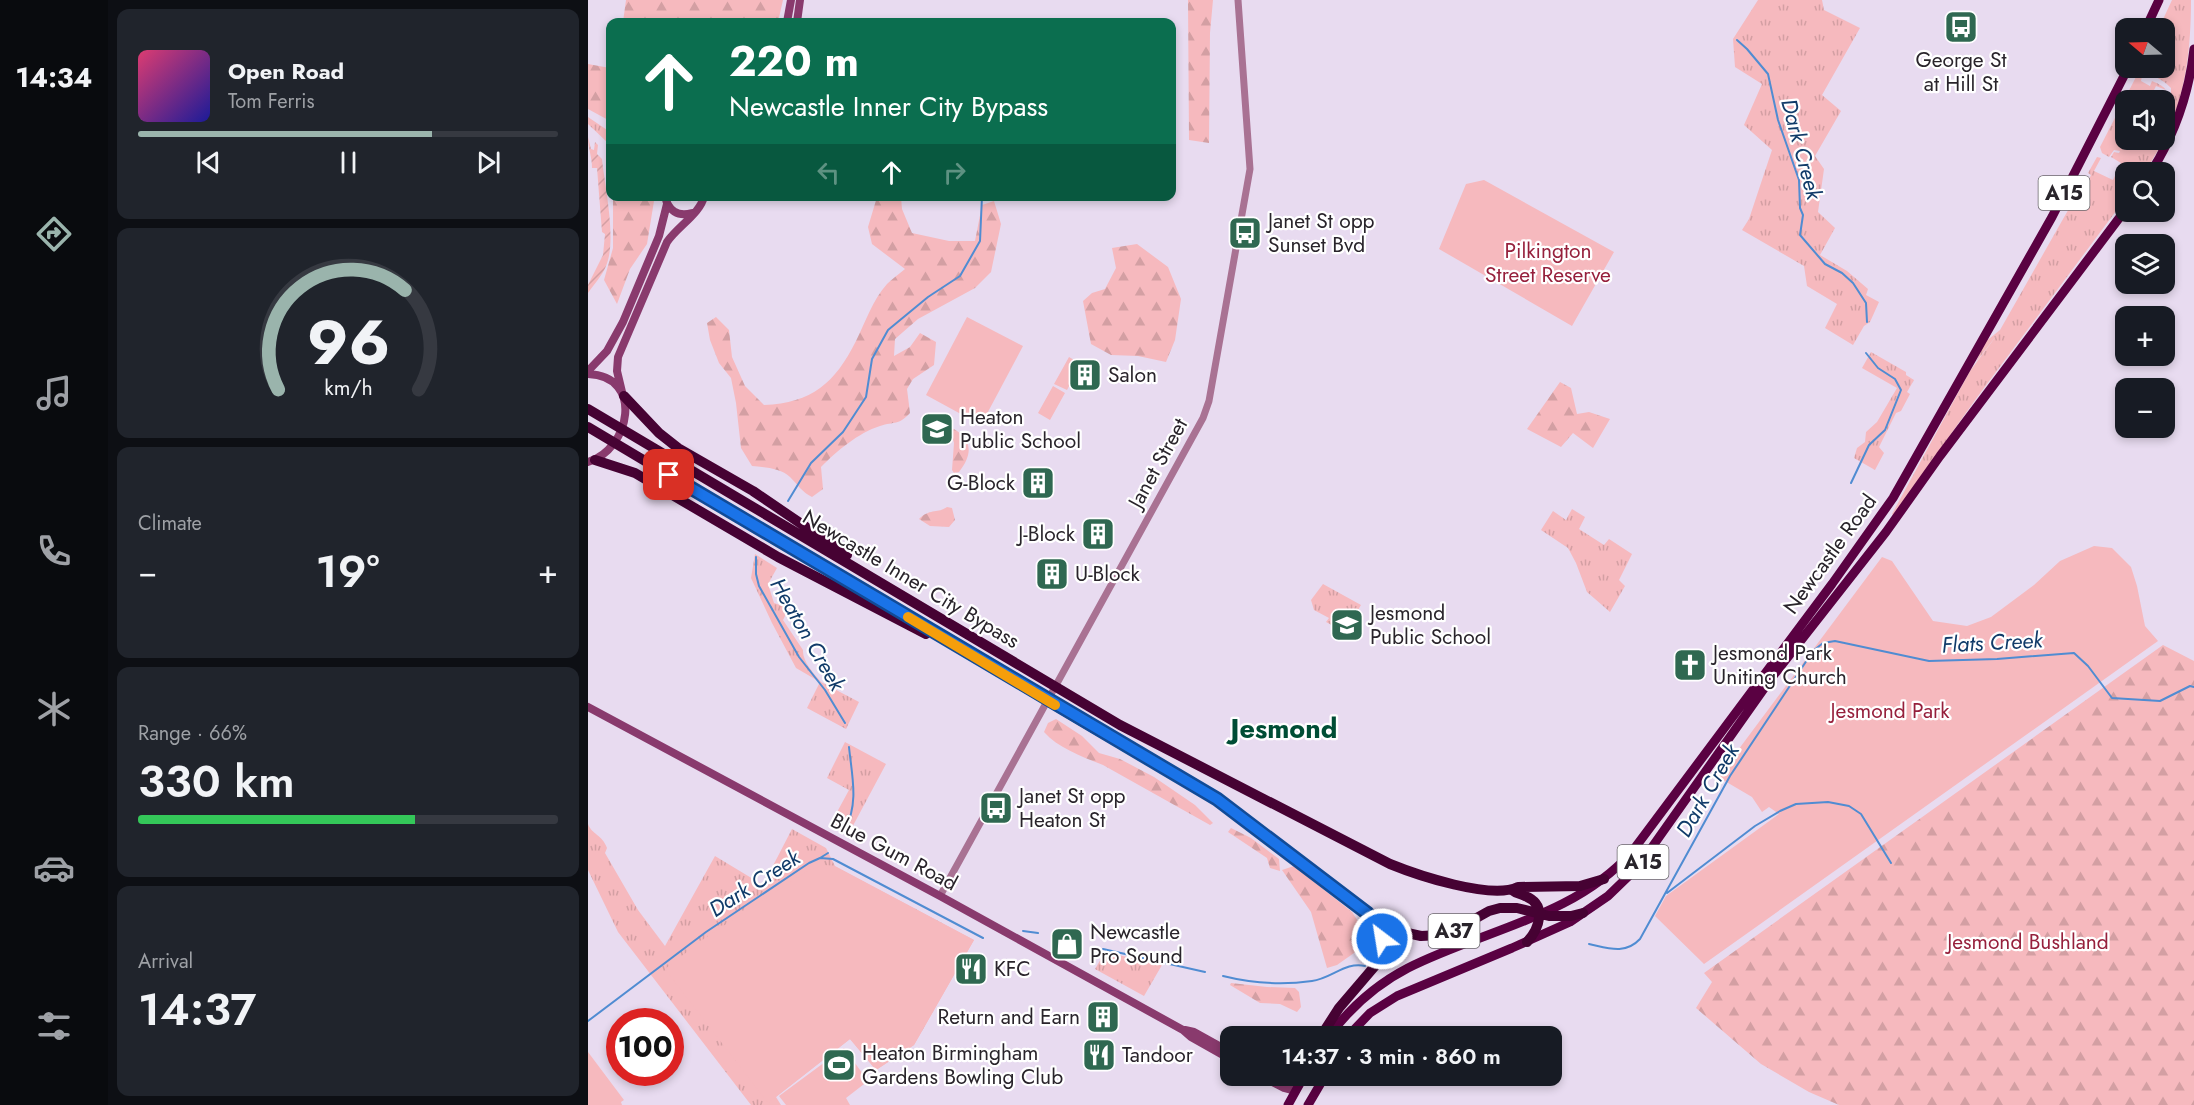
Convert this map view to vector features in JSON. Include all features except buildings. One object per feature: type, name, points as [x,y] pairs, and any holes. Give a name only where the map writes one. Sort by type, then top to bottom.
[{"type":"highway","points":[[2151,18],[2159,0]]},
{"type":"highway","points":[[2156,162],[2176,126],[2193,71],[2194,49]]},
{"type":"highway","name":"Newcastle Road","points":[[1337,1026],[1372,991],[1408,968],[1570,901],[1604,879],[1631,853],[1876,523],[1912,465],[2052,218],[2123,78]]},
{"type":"highway","name":"Newcastle Road","points":[[1357,1026],[1370,1013],[1397,996],[1559,927],[1608,896],[1644,860],[1773,676],[1886,532],[1954,437],[2116,222]]},
{"type":"highway","points":[[623,394],[659,434],[678,448],[753,491],[882,578],[910,600]]},
{"type":"highway","name":"Newcastle Inner City Bypass","points":[[588,409],[1120,725],[1353,846],[1406,871],[1455,885],[1512,890]]},
{"type":"highway","name":"Newcastle Inner City Bypass","points":[[588,427],[1217,799],[1367,913]]},
{"type":"highway","points":[[593,461],[635,473],[788,562],[916,630],[951,643]]},
{"type":"highway","points":[[1876,523],[1886,532]]},
{"type":"highway","points":[[1832,584],[1842,590]]},
{"type":"highway","name":"A37","points":[[1512,890],[1518,887],[1580,886],[1604,879]]},
{"type":"highway","points":[[1512,890],[1528,898],[1539,915],[1538,928],[1527,942]]},
{"type":"highway","name":"A37","points":[[1367,913],[1398,931],[1421,936],[1449,933],[1489,911],[1500,908],[1517,908],[1539,915],[1571,916],[1583,912]]},
{"type":"highway","points":[[1327,1026],[1381,956],[1383,943],[1381,934],[1367,913]]},
{"type":"highway","points":[[1288,1105],[1298,1086]]},
{"type":"highway","points":[[1295,1091],[1310,1102],[1319,1086]]},
{"type":"main road","points":[[788,18],[791,0]]},
{"type":"main road","points":[[798,18],[800,0]]},
{"type":"main road","points":[[666,201],[670,208],[679,214],[695,212]]},
{"type":"main road","points":[[623,394],[610,380],[588,372],[607,351],[623,322],[659,237],[666,201]]},
{"type":"main road","points":[[593,461],[618,437],[623,424],[626,410],[617,371],[620,352],[667,242],[703,201]]},
{"type":"main road","name":"Blue Gum Road","points":[[588,707],[940,896],[1183,1030],[1220,1053]]},
{"type":"main road","name":"Blue Gum Road","points":[[1183,1030],[1194,1032],[1220,1046]]},
{"type":"main road","points":[[1280,1086],[1295,1091]]},
{"type":"main road","points":[[1291,1086],[1295,1091]]},
{"type":"street","name":"Janet Street","points":[[940,896],[1065,665],[1203,418],[1209,401],[1250,168],[1238,0]]},
{"type":"green space","points":[[626,0],[783,0],[779,18],[624,18]]},
{"type":"green space","points":[[1188,0],[1213,0],[1210,33],[1209,143],[1189,140]]},
{"type":"green space","points":[[1758,0],[1822,0],[1824,10],[1860,28],[1822,95],[1841,111],[1815,156],[1824,169],[1818,212],[1835,228],[1820,255],[1847,271],[1868,289],[1866,295],[1879,302],[1870,322],[1864,326],[1853,345],[1825,328],[1837,304],[1807,286],[1804,266],[1742,230],[1749,219],[1772,150],[1744,125],[1762,84],[1735,67],[1733,39]]},
{"type":"green space","points":[[2172,0],[2191,0],[2186,70],[2175,114],[2175,90],[2171,90],[2165,82],[2158,78],[2175,78],[2175,18],[2164,18]]},
{"type":"green space","points":[[588,64],[606,67],[606,119],[588,109]]},
{"type":"green space","points":[[2135,78],[2142,78],[2141,81],[2150,86],[2152,81],[2166,90],[2156,86],[2154,90],[2129,90]]},
{"type":"green space","points":[[588,117],[606,129],[606,141],[588,124]]},
{"type":"green space","points":[[2115,118],[2115,150],[2158,150],[2151,162],[2119,162],[2111,157],[2114,152],[2119,153],[2120,151],[2114,150],[2109,157],[2102,153],[2100,147]]},
{"type":"green space","points":[[588,137],[591,149],[594,150],[595,142],[598,145],[597,154],[602,159],[610,242],[606,266],[588,293],[588,285],[603,255],[605,234],[602,232],[597,168],[592,168]]},
{"type":"green space","points":[[2097,157],[2101,158],[2094,171],[2113,180],[2115,176],[2115,212],[1978,396],[1893,515],[1970,371],[2000,331],[1976,362],[1985,342],[2000,330],[2072,206],[2083,182],[2086,185],[2091,175],[2088,173]]},
{"type":"green space","name":"Pilkington Street Reserve","points":[[1484,180],[1614,252],[1572,326],[1439,249],[1466,184]]},
{"type":"green space","points":[[613,201],[654,201],[647,244],[630,269],[617,304],[604,280],[613,248]]},
{"type":"green space","points":[[876,201],[901,201],[902,209],[912,233],[949,241],[975,241],[982,205],[994,201],[1001,224],[991,272],[975,288],[918,319],[895,339],[894,356],[910,347],[920,333],[936,342],[934,365],[913,379],[907,389],[910,413],[899,422],[880,426],[864,433],[834,455],[821,467],[823,489],[812,497],[782,472],[772,468],[752,466],[741,448],[731,378],[719,363],[710,340],[707,323],[716,317],[729,330],[732,357],[745,386],[764,405],[796,400],[809,395],[820,388],[840,368],[856,341],[873,304],[889,282],[905,269],[872,244],[868,227]]},
{"type":"green space","points":[[1137,244],[1168,267],[1181,299],[1175,340],[1166,362],[1138,356],[1111,355],[1091,344],[1083,301],[1092,293],[1105,289],[1116,268],[1112,248]]},
{"type":"green space","points":[[967,317],[1023,346],[981,425],[926,395]]},
{"type":"green space","points":[[1871,352],[1906,372],[1906,375],[1914,380],[1907,392],[1910,394],[1901,411],[1896,413],[1879,447],[1884,453],[1875,470],[1854,458],[1857,448],[1865,442],[1866,432],[1877,422],[1897,388],[1862,368]]},
{"type":"green space","points":[[1069,357],[1081,364],[1067,390],[1054,384]]},
{"type":"green space","points":[[1560,382],[1571,388],[1577,414],[1589,412],[1610,419],[1593,448],[1573,433],[1561,447],[1527,429]]},
{"type":"green space","points":[[1053,386],[1065,393],[1050,420],[1038,413]]},
{"type":"green space","points":[[939,423],[956,431],[967,441],[968,455],[959,472],[954,473],[952,470],[954,443],[952,435],[935,429],[934,427]]},
{"type":"green space","points":[[947,507],[952,508],[955,520],[949,527],[930,526],[919,519],[927,513]]},
{"type":"green space","points":[[1572,509],[1585,517],[1579,529],[1604,545],[1609,539],[1632,554],[1619,580],[1625,586],[1610,612],[1587,592],[1568,548],[1541,530],[1553,511],[1566,520]]},
{"type":"green space","name":"Jesmond Park","points":[[2094,546],[2112,548],[2131,567],[2145,626],[2158,641],[1704,964],[1655,916],[1666,896],[1779,814],[1769,807],[1762,812],[1752,797],[1718,777],[1882,557],[1892,561],[1933,621],[1967,626],[1991,617],[2034,585],[2060,561]]},
{"type":"green space","points":[[755,554],[777,568],[768,584],[774,603],[789,608],[783,620],[803,650],[804,659],[809,667],[821,682],[859,702],[846,729],[807,708],[820,682],[796,668],[772,623],[751,578]]},
{"type":"green space","points":[[1323,584],[1361,605],[1355,615],[1359,617],[1350,635],[1326,622],[1329,618],[1314,610],[1311,600]]},
{"type":"green space","name":"Jesmond Bushland","points":[[2163,645],[2194,661],[2194,1105],[1839,1105],[1809,1092],[1761,1064],[1696,1008],[1712,982],[1704,973]]},
{"type":"green space","points":[[1056,719],[1082,736],[1099,753],[1120,759],[1154,777],[1195,805],[1213,823],[1210,825],[1103,765],[1056,743],[1044,732],[1048,723]]},
{"type":"green space","points":[[845,742],[886,764],[848,835],[830,825],[849,790],[827,778]]},
{"type":"green space","points":[[588,824],[605,843],[607,848],[605,853],[638,910],[665,946],[715,856],[763,885],[792,829],[826,848],[835,866],[974,940],[914,1045],[876,1070],[850,1039],[776,1097],[781,1105],[751,1105],[684,1018],[684,1008],[676,1008],[618,932],[588,870]]},
{"type":"green space","points":[[1231,828],[1251,838],[1279,859],[1280,871],[1270,868],[1267,858],[1228,832]]},
{"type":"green space","points":[[823,865],[834,866],[974,940],[914,1045],[876,1070],[850,1039],[768,1103],[665,969],[705,938],[809,870]]},
{"type":"green space","points":[[1294,866],[1352,912],[1371,941],[1337,965],[1327,968],[1311,912],[1282,870]]},
{"type":"green space","points":[[1105,952],[1162,965],[1144,996],[1095,969]]},
{"type":"green space","points":[[1231,983],[1295,988],[1299,992],[1301,1007],[1297,1012],[1280,1004],[1260,1003],[1230,985]]},
{"type":"green space","name":"Heaton Birmingham Gardens Bowling Club","points":[[844,1048],[868,1081],[846,1098],[850,1105],[786,1105],[779,1096]]},
{"type":"green space","points":[[588,1052],[606,1076],[606,1086],[614,1086],[624,1100],[621,1102],[622,1105],[588,1105]]},
{"type":"waterway","name":"Dark Creek","points":[[1737,40],[1768,74],[1778,120],[1799,180],[1800,208],[1803,215],[1800,235],[1825,264],[1842,273],[1853,283],[1866,303],[1867,322]]},
{"type":"waterway","name":"Heaton Creek","points":[[788,501],[811,463],[843,432],[866,397],[872,359],[888,330],[928,297],[960,276],[980,241],[982,201]]},
{"type":"waterway","name":"Dark Creek","points":[[1851,483],[1869,445],[1885,430],[1901,390],[1895,379],[1878,368],[1866,353]]},
{"type":"waterway","name":"Heaton Creek","points":[[756,557],[759,586],[799,657],[825,690],[845,723]]},
{"type":"waterway","name":"Dark Creek","points":[[1589,944],[1622,949],[1640,939],[1730,776],[1813,651],[1823,643],[1835,641],[1929,661],[2074,653],[2088,666],[2112,698],[2160,701],[2190,686],[2194,687]]},
{"type":"waterway","name":"Heaton Creek","points":[[845,830],[853,799],[849,747]]},
{"type":"waterway","points":[[1667,893],[1755,826],[1796,804],[1828,802],[1849,806],[1861,814],[1891,863]]},
{"type":"waterway","name":"Dark Creek","points":[[820,858],[828,853]]},
{"type":"waterway","name":"Dark Creek","points":[[588,1021],[706,932],[820,858],[833,859],[983,938]]},
{"type":"waterway","name":"Dark Creek","points":[[1023,931],[1038,933]]},
{"type":"waterway","name":"Dark Creek","points":[[1103,949],[1205,972]]},
{"type":"waterway","name":"Dark Creek","points":[[1223,976],[1267,983],[1290,983],[1319,980],[1351,966],[1365,966]]},
{"type":"slow traffic","points":[[908,617],[1055,705]]},
{"type":"place","name":"George St at Hill St","points":[[1961,27]]},
{"type":"place","name":"Janet St opp Sunset Bvd","points":[[1245,233]]},
{"type":"place","name":"Salon","points":[[1085,375]]},
{"type":"place","name":"Heaton Public School","points":[[937,429]]},
{"type":"place","name":"G-Block","points":[[1038,483]]},
{"type":"place","name":"J-Block","points":[[1098,534]]},
{"type":"place","name":"U-Block","points":[[1052,574]]},
{"type":"place","name":"Jesmond Public School","points":[[1347,625]]},
{"type":"place","name":"Jesmond Park Uniting Church","points":[[1690,665]]},
{"type":"place","name":"Janet St opp Heaton St","points":[[996,808]]},
{"type":"place","name":"Newcastle Pro Sound","points":[[1067,944]]},
{"type":"place","name":"KFC","points":[[971,969]]},
{"type":"place","name":"Return and Earn","points":[[1103,1017]]},
{"type":"place","name":"Tandoor","points":[[1099,1055]]},
{"type":"place","name":"Heaton Birmingham Gardens Bowling Club","points":[[839,1065]]},
{"type":"district","name":"Jesmond","points":[[1284,729]]},
{"type":"route","points":[[669,475],[1093,728],[1217,799],[1367,913],[1376,924],[1382,939]]},
{"type":"water label","name":"Flats Creek","points":[[1992,642]]}]
